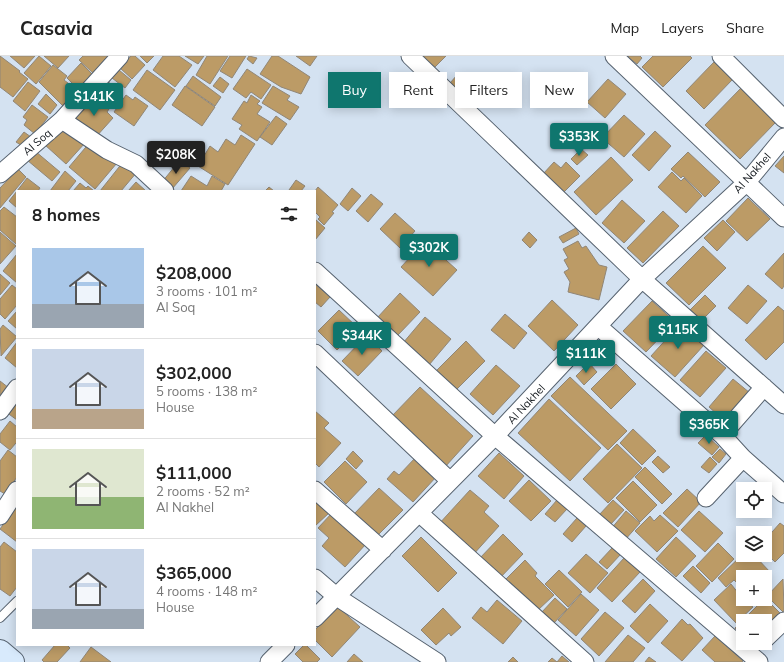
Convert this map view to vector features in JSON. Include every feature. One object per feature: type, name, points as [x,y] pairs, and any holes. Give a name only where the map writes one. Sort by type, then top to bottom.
[{"type":"main road","points":[[0,651],[14,662]]},
{"type":"street","name":"Al Soq","points":[[0,174],[62,120],[120,56]]},
{"type":"street","points":[[410,56],[642,278],[784,404]]},
{"type":"street","points":[[614,56],[784,218]]},
{"type":"street","points":[[720,56],[784,119]]},
{"type":"street","points":[[62,120],[107,150],[136,164],[164,190]]},
{"type":"street","name":"Al Nakhel","points":[[316,617],[495,436],[599,327],[642,278],[747,182],[784,137]]},
{"type":"street","points":[[316,272],[495,436],[756,653]]},
{"type":"street","points":[[599,327],[722,435],[743,458],[784,494]]},
{"type":"street","points":[[316,353],[450,481]]},
{"type":"street","points":[[722,435],[764,387]]},
{"type":"street","points":[[0,411],[16,389]]},
{"type":"street","points":[[706,498],[743,458]]},
{"type":"street","points":[[316,491],[383,550]]},
{"type":"street","points":[[0,516],[16,492]]},
{"type":"street","points":[[419,513],[585,662]]},
{"type":"street","points":[[316,579],[337,597],[437,662]]},
{"type":"street","points":[[772,632],[784,621]]},
{"type":"street","points":[[269,662],[285,646]]},
{"type":"lane","points":[[0,618],[16,602]]},
{"type":"building","points":[[0,56],[28,79],[13,97],[0,87]]},
{"type":"building","points":[[10,56],[35,56],[24,68]]},
{"type":"building","points":[[39,56],[51,66],[36,84],[24,73]]},
{"type":"building","points":[[44,56],[69,56],[58,68]]},
{"type":"building","points":[[83,56],[114,56],[94,74],[79,60]]},
{"type":"building","points":[[131,56],[135,56],[145,65],[132,79],[120,68]]},
{"type":"building","points":[[140,56],[154,56],[147,63]]},
{"type":"building","points":[[163,56],[179,56],[192,65],[175,87],[153,70]]},
{"type":"building","points":[[185,56],[204,56],[198,64]]},
{"type":"building","points":[[207,56],[228,56],[210,84],[196,75]]},
{"type":"building","points":[[230,56],[246,56],[232,78],[220,71]]},
{"type":"building","points":[[249,56],[257,58],[253,64],[247,59]]},
{"type":"building","points":[[272,56],[278,56],[310,77],[301,94],[281,87],[260,74]]},
{"type":"building","points":[[296,56],[317,56],[310,66]]},
{"type":"building","points":[[411,56],[446,56],[430,72],[428,72]]},
{"type":"building","points":[[640,56],[642,58],[637,64],[628,57]]},
{"type":"building","points":[[653,56],[690,56],[692,58],[663,87],[642,67]]},
{"type":"building","points":[[714,62],[733,79],[704,109],[686,91]]},
{"type":"building","points":[[81,63],[95,77],[81,92],[67,78]]},
{"type":"building","points":[[53,65],[67,76],[64,80],[77,90],[63,106],[39,82]]},
{"type":"building","points":[[247,69],[271,85],[261,99],[251,92],[246,98],[233,89]]},
{"type":"building","points":[[119,70],[131,80],[125,88],[112,78]]},
{"type":"building","points":[[147,70],[175,90],[160,110],[133,90]]},
{"type":"building","points":[[193,76],[221,97],[215,106],[186,86]]},
{"type":"building","points":[[220,77],[229,84],[223,93],[213,86]]},
{"type":"building","points":[[455,77],[455,88],[450,83]]},
{"type":"building","points":[[608,79],[626,94],[605,118],[588,103],[588,101]]},
{"type":"building","points":[[107,81],[120,91],[111,104],[98,93]]},
{"type":"building","points":[[28,82],[40,91],[25,111],[13,101]]},
{"type":"building","points":[[185,86],[215,107],[202,126],[172,105]]},
{"type":"building","points":[[273,86],[290,96],[287,100],[299,107],[290,120],[262,103]]},
{"type":"building","points":[[741,88],[776,122],[740,159],[705,125]]},
{"type":"building","points":[[46,94],[57,105],[50,114],[38,104]]},
{"type":"building","points":[[126,95],[133,100],[135,97],[148,106],[134,126],[114,112]]},
{"type":"building","points":[[251,95],[260,101],[257,104],[262,107],[257,114],[270,122],[257,141],[239,129],[242,125],[232,119],[244,101],[247,103]]},
{"type":"building","points":[[94,96],[109,109],[107,112],[113,118],[95,138],[74,120]]},
{"type":"building","points":[[32,105],[48,117],[35,134],[24,125],[27,120],[23,117]]},
{"type":"building","points":[[624,115],[645,134],[624,157],[602,138]]},
{"type":"building","points":[[276,116],[287,124],[272,145],[260,137]]},
{"type":"building","points":[[62,126],[85,143],[66,164],[45,145]]},
{"type":"building","points":[[655,131],[671,146],[649,171],[632,155]]},
{"type":"building","points":[[24,132],[31,137],[24,147],[16,142]]},
{"type":"building","points":[[241,135],[255,144],[228,185],[198,166],[210,146],[218,152],[226,139],[235,145]]},
{"type":"building","points":[[91,141],[117,163],[95,189],[69,167]]},
{"type":"building","points":[[581,149],[588,155],[577,165],[571,159]]},
{"type":"building","points":[[35,151],[60,172],[52,181],[27,160]]},
{"type":"building","points":[[688,152],[720,182],[705,197],[683,176],[681,178],[671,169]]},
{"type":"building","points":[[784,156],[784,173],[775,166]]},
{"type":"building","points":[[611,157],[633,180],[596,215],[574,192]]},
{"type":"building","points":[[180,160],[190,168],[172,189],[162,182]]},
{"type":"building","points":[[123,162],[137,172],[122,190],[101,190]]},
{"type":"building","points":[[554,162],[561,168],[566,162],[580,176],[563,193],[543,174]]},
{"type":"building","points":[[18,169],[26,177],[0,208],[0,188]]},
{"type":"building","points":[[65,171],[76,181],[69,190],[51,190]]},
{"type":"building","points":[[672,172],[681,181],[684,178],[702,196],[686,213],[658,187]]},
{"type":"building","points":[[191,176],[207,186],[212,176],[225,184],[222,190],[182,190]]},
{"type":"building","points":[[27,178],[40,188],[39,190],[18,190]]},
{"type":"building","points":[[296,180],[305,186],[302,190],[289,190]]},
{"type":"building","points":[[136,182],[145,190],[129,190]]},
{"type":"building","points":[[80,183],[86,188],[88,186],[93,190],[74,190]]},
{"type":"building","points":[[269,187],[273,190],[266,190]]},
{"type":"building","points":[[318,187],[338,205],[332,212],[334,213],[324,225],[318,219],[320,217],[316,213],[316,190]]},
{"type":"building","points":[[352,188],[361,196],[348,211],[340,204]]},
{"type":"building","points":[[16,192],[16,207],[9,201]]},
{"type":"building","points":[[371,194],[383,204],[368,222],[356,211]]},
{"type":"building","points":[[748,198],[770,219],[747,241],[726,221]]},
{"type":"building","points":[[622,200],[645,221],[624,243],[602,223]]},
{"type":"building","points":[[4,207],[16,216],[16,244],[0,230],[0,211]]},
{"type":"building","points":[[663,211],[679,226],[643,263],[627,248]]},
{"type":"building","points":[[395,213],[415,231],[400,248],[380,229]]},
{"type":"building","points":[[316,220],[325,228],[316,239]]},
{"type":"building","points":[[723,220],[735,232],[717,251],[704,238]]},
{"type":"building","points":[[576,228],[579,234],[563,243],[559,237]]},
{"type":"building","points":[[0,232],[16,246],[0,264]]},
{"type":"building","points":[[529,232],[537,240],[530,248],[522,240]]},
{"type":"building","points":[[425,241],[457,270],[433,296],[401,267]]},
{"type":"building","points":[[578,241],[582,248],[586,246],[599,265],[607,267],[599,300],[568,292],[570,282],[564,272],[569,269],[564,260],[568,258],[563,249]]},
{"type":"building","points":[[703,246],[726,268],[689,305],[666,283]]},
{"type":"building","points":[[784,253],[784,286],[782,289],[765,274]]},
{"type":"building","points":[[16,255],[16,282],[3,271]]},
{"type":"building","points":[[0,274],[10,283],[0,295]]},
{"type":"building","points":[[12,285],[16,288],[16,306],[5,319],[0,314],[0,299]]},
{"type":"building","points":[[316,285],[330,297],[321,307],[316,303]]},
{"type":"building","points":[[748,285],[767,301],[747,324],[728,308]]},
{"type":"building","points":[[400,293],[420,312],[397,336],[377,318]]},
{"type":"building","points":[[705,295],[716,306],[701,321],[690,310]]},
{"type":"building","points":[[552,300],[578,325],[554,351],[528,326]]},
{"type":"building","points":[[652,301],[675,322],[646,352],[623,331]]},
{"type":"building","points":[[778,306],[784,311],[784,342],[766,360],[745,340]]},
{"type":"building","points":[[339,310],[358,328],[337,350],[318,331]]},
{"type":"building","points":[[16,312],[16,328],[8,321]]},
{"type":"building","points":[[505,314],[527,333],[514,349],[491,330]]},
{"type":"building","points":[[425,317],[451,339],[429,365],[403,343]]},
{"type":"building","points":[[680,324],[704,345],[675,377],[651,356]]},
{"type":"building","points":[[3,325],[16,336],[16,338],[1,356],[0,329]]},
{"type":"building","points":[[367,335],[382,351],[358,376],[342,361]]},
{"type":"building","points":[[466,341],[485,361],[455,391],[436,371]]},
{"type":"building","points":[[16,343],[16,367],[5,358]]},
{"type":"building","points":[[706,351],[726,368],[700,397],[680,380]]},
{"type":"building","points":[[589,363],[597,372],[584,385],[576,376]]},
{"type":"building","points":[[616,364],[636,384],[611,409],[591,389]]},
{"type":"building","points":[[496,365],[520,386],[493,415],[470,394]]},
{"type":"building","points":[[570,377],[627,431],[608,450],[551,396]]},
{"type":"building","points":[[733,379],[750,393],[726,422],[709,407]]},
{"type":"building","points":[[0,381],[9,388],[0,400]]},
{"type":"building","points":[[420,387],[473,436],[445,467],[391,417]]},
{"type":"building","points":[[16,398],[16,419],[6,412]]},
{"type":"building","points":[[549,399],[601,448],[570,481],[518,433]]},
{"type":"building","points":[[316,412],[329,423],[324,428],[341,443],[319,467],[316,464]]},
{"type":"building","points":[[10,421],[16,426],[16,443],[10,450],[0,442],[0,434]]},
{"type":"building","points":[[633,429],[656,451],[642,465],[620,443]]},
{"type":"building","points":[[706,435],[719,447],[712,455],[698,443]]},
{"type":"building","points":[[617,444],[642,468],[608,503],[583,479]]},
{"type":"building","points":[[720,449],[726,454],[719,463],[712,457]]},
{"type":"building","points":[[8,450],[16,456],[16,478],[5,494],[0,491],[0,461]]},
{"type":"building","points":[[353,451],[363,461],[356,469],[346,459]]},
{"type":"building","points":[[499,453],[524,476],[504,499],[478,476]]},
{"type":"building","points":[[658,456],[670,467],[663,473],[652,462]]},
{"type":"building","points":[[416,457],[437,476],[413,502],[387,479],[394,471],[399,475]]},
{"type":"building","points":[[710,457],[717,464],[709,473],[701,467]]},
{"type":"building","points":[[345,461],[367,482],[346,504],[324,482]]},
{"type":"building","points":[[645,467],[672,494],[662,504],[635,477]]},
{"type":"building","points":[[529,480],[551,501],[531,521],[509,501]]},
{"type":"building","points":[[633,481],[657,505],[640,522],[616,498]]},
{"type":"building","points":[[379,488],[403,510],[377,536],[354,514]]},
{"type":"building","points":[[687,489],[701,502],[678,527],[663,513]]},
{"type":"building","points":[[470,490],[489,506],[484,512],[499,526],[472,556],[438,525]]},
{"type":"building","points":[[316,494],[329,513],[316,525]]},
{"type":"building","points":[[557,500],[567,509],[555,522],[545,514]]},
{"type":"building","points":[[613,500],[624,510],[610,525],[599,515]]},
{"type":"building","points":[[16,507],[16,541],[0,529]]},
{"type":"building","points":[[626,511],[640,523],[624,541],[611,529]]},
{"type":"building","points":[[699,511],[723,533],[705,552],[681,530]]},
{"type":"building","points":[[332,513],[366,544],[345,567],[322,546],[329,538],[318,528]]},
{"type":"building","points":[[660,515],[678,531],[657,552],[635,531],[650,516],[654,521]]},
{"type":"building","points":[[577,518],[586,526],[572,542],[563,534]]},
{"type":"building","points":[[780,523],[784,526],[784,553],[775,562],[772,559],[772,532]]},
{"type":"building","points":[[503,534],[523,554],[498,580],[478,560]]},
{"type":"building","points":[[421,537],[457,573],[438,592],[402,556]]},
{"type":"building","points":[[676,537],[696,556],[676,577],[656,559]]},
{"type":"building","points":[[4,542],[16,551],[16,588],[10,596],[0,589],[0,547]]},
{"type":"building","points":[[718,543],[734,559],[712,582],[696,566]]},
{"type":"building","points":[[613,547],[621,554],[607,569],[599,562]]},
{"type":"building","points":[[586,554],[608,573],[590,593],[568,573]]},
{"type":"building","points":[[624,558],[640,572],[612,602],[597,588]]},
{"type":"building","points":[[525,560],[537,573],[535,576],[554,595],[538,610],[499,586]]},
{"type":"building","points":[[736,561],[736,562],[761,562],[768,570],[736,570],[736,582],[734,580],[726,587],[718,578]]},
{"type":"building","points":[[693,566],[710,583],[701,593],[683,576]]},
{"type":"building","points":[[559,570],[582,592],[568,607],[545,584]]},
{"type":"building","points":[[643,579],[655,591],[635,613],[622,601]]},
{"type":"building","points":[[783,579],[783,612],[772,601],[772,591]]},
{"type":"building","points":[[731,584],[736,590],[736,606],[753,607],[746,614],[736,614],[736,623],[714,600]]},
{"type":"building","points":[[581,594],[599,610],[576,636],[558,620]]},
{"type":"building","points":[[555,598],[567,609],[553,624],[541,613]]},
{"type":"building","points":[[497,600],[522,621],[503,644],[472,618],[481,607],[487,612]]},
{"type":"building","points":[[650,604],[668,621],[648,643],[630,626]]},
{"type":"building","points":[[772,605],[782,615],[772,624],[772,614],[749,614],[757,606]]},
{"type":"building","points":[[338,607],[360,627],[332,657],[316,641],[316,629]]},
{"type":"building","points":[[443,608],[461,627],[451,636],[449,633],[436,645],[421,630]]},
{"type":"building","points":[[605,612],[624,628],[599,656],[581,639]]},
{"type":"building","points":[[682,619],[688,625],[690,624],[703,638],[682,661],[661,643]]},
{"type":"building","points":[[628,635],[645,648],[633,662],[605,662]]},
{"type":"building","points":[[715,636],[743,661],[715,662],[702,650]]},
{"type":"building","points":[[54,646],[68,646],[70,648],[57,662],[44,662],[42,660]]},
{"type":"building","points":[[303,646],[307,646],[320,659],[317,662],[303,662],[295,654]]},
{"type":"building","points":[[91,647],[111,662],[80,662]]},
{"type":"building","points":[[354,654],[363,662],[347,662]]},
{"type":"building","points":[[562,656],[569,662],[557,662]]},
{"type":"building","points":[[513,657],[518,662],[508,662]]},
{"type":"building","points":[[649,657],[656,662],[645,662]]},
{"type":"building","points":[[552,658],[557,662],[548,662]]}]
